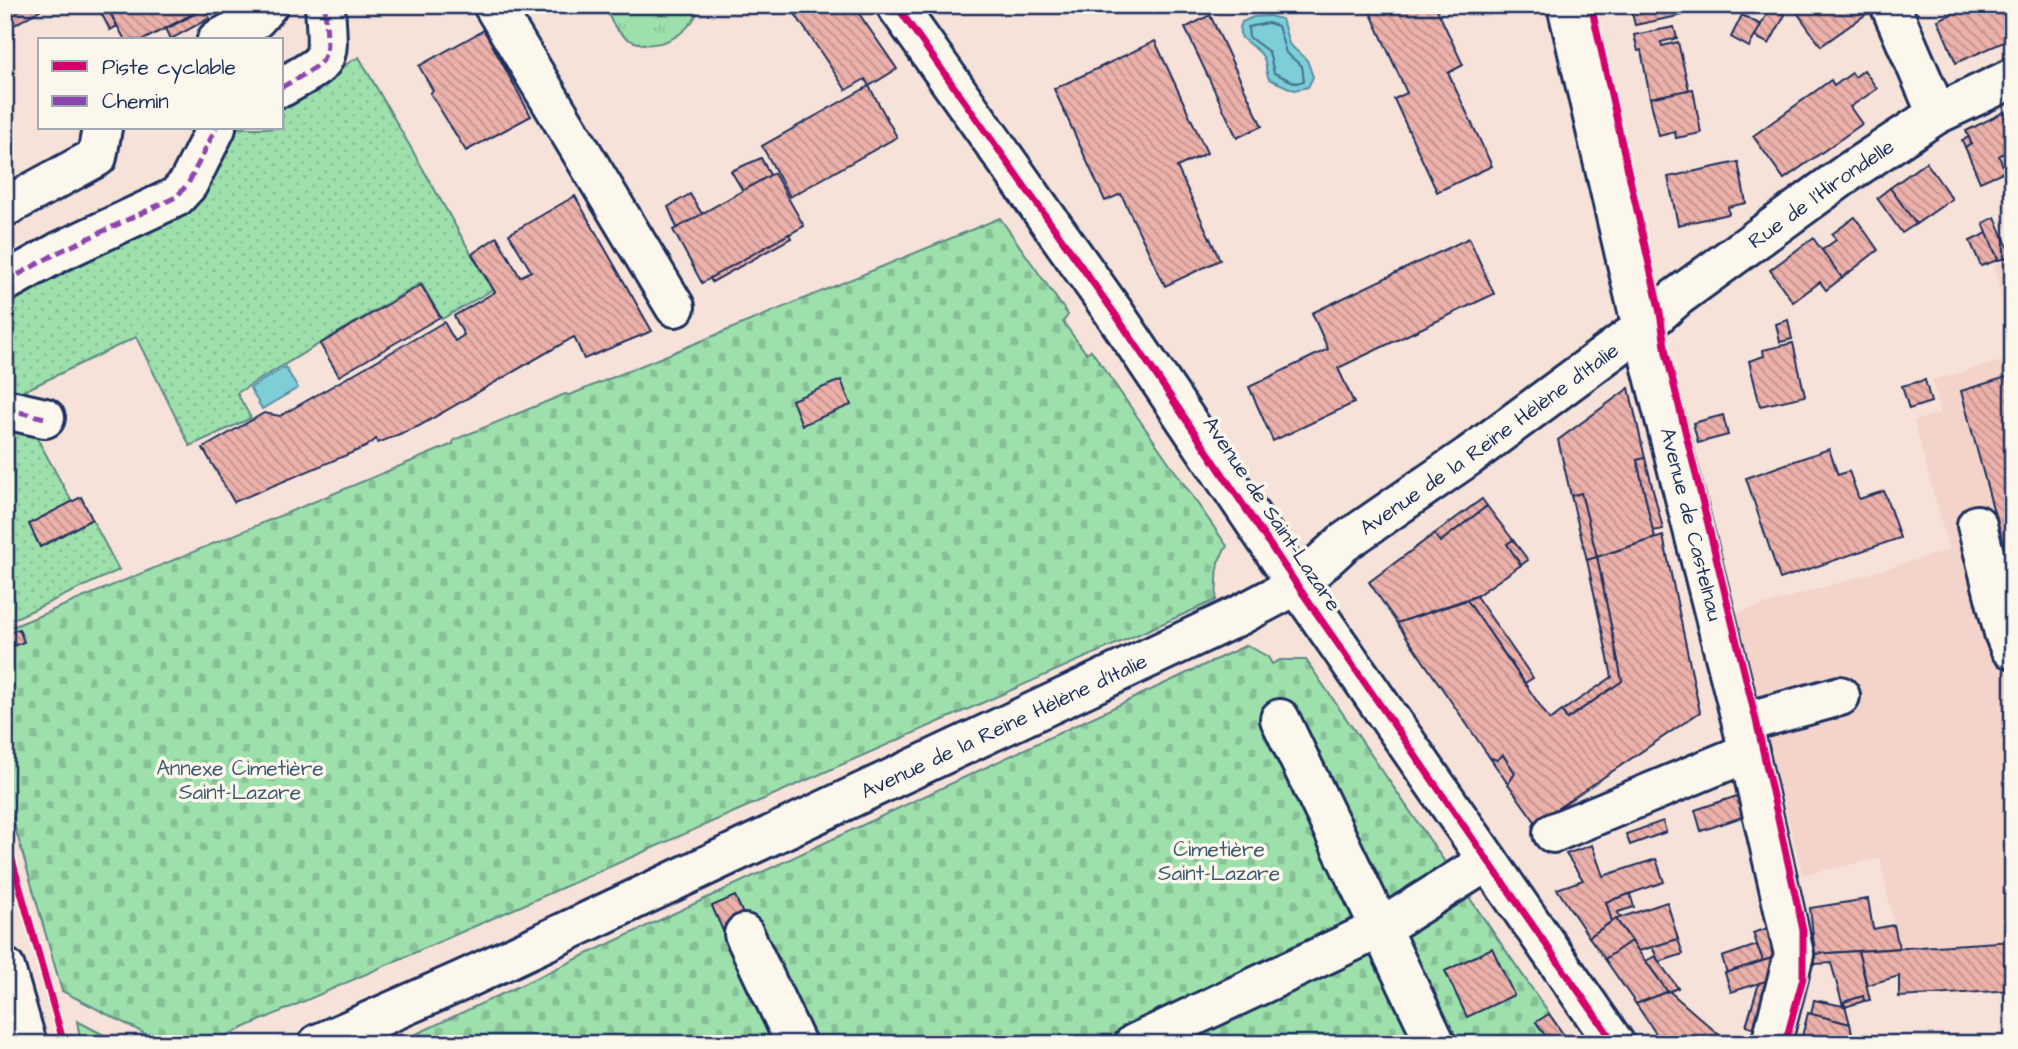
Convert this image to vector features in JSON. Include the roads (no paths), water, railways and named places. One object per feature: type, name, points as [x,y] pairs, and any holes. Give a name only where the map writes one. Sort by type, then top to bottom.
[{"type":"street","points":[[221,38],[256,19],[268,5]]},
{"type":"street","points":[[284,86],[321,65],[328,53],[326,5]]},
{"type":"street","points":[[493,5],[675,307]]},
{"type":"street","name":"Avenue de Saint-Lazare","points":[[896,5],[1115,314],[1297,585],[1615,1044]]},
{"type":"street","name":"Avenue de Castelnau","points":[[1567,5],[1642,328],[1745,738],[1794,954],[1771,1044]]},
{"type":"street","points":[[1890,5],[1937,114]]},
{"type":"street","name":"Rue de l'Hirondelle","points":[[1642,328],[1677,297],[1849,172],[1937,114],[2013,78]]},
{"type":"street","points":[[5,207],[97,157],[102,130]]},
{"type":"street","points":[[5,282],[60,252],[176,197],[188,184],[215,130]]},
{"type":"street","name":"Avenue de la Reine Hélène d'Italie","points":[[318,1044],[474,975],[1240,615],[1297,585],[1343,543],[1469,456],[1642,328]]},
{"type":"street","points":[[5,409],[45,418]]},
{"type":"street","points":[[1977,525],[2011,647]]},
{"type":"street","points":[[1553,833],[1745,738],[1840,696]]},
{"type":"street","points":[[1280,719],[1436,1044]]},
{"type":"street","points":[[1134,1044],[1381,928],[1488,861]]},
{"type":"street","points":[[744,934],[796,1044]]},
{"type":"street","points":[[5,968],[27,1044]]},
{"type":"water","points":[[1253,17],[1282,19],[1289,44],[1307,60],[1313,77],[1308,87],[1294,90],[1269,79],[1260,52],[1240,34],[1242,22]]},
{"type":"water","points":[[285,367],[298,388],[262,409],[250,388]]},
{"type":"park label","name":"Annexe Cimetière Saint-Lazare","points":[[240,780]]},
{"type":"park label","name":"Cimetière Saint-Lazare","points":[[1219,861]]}]
